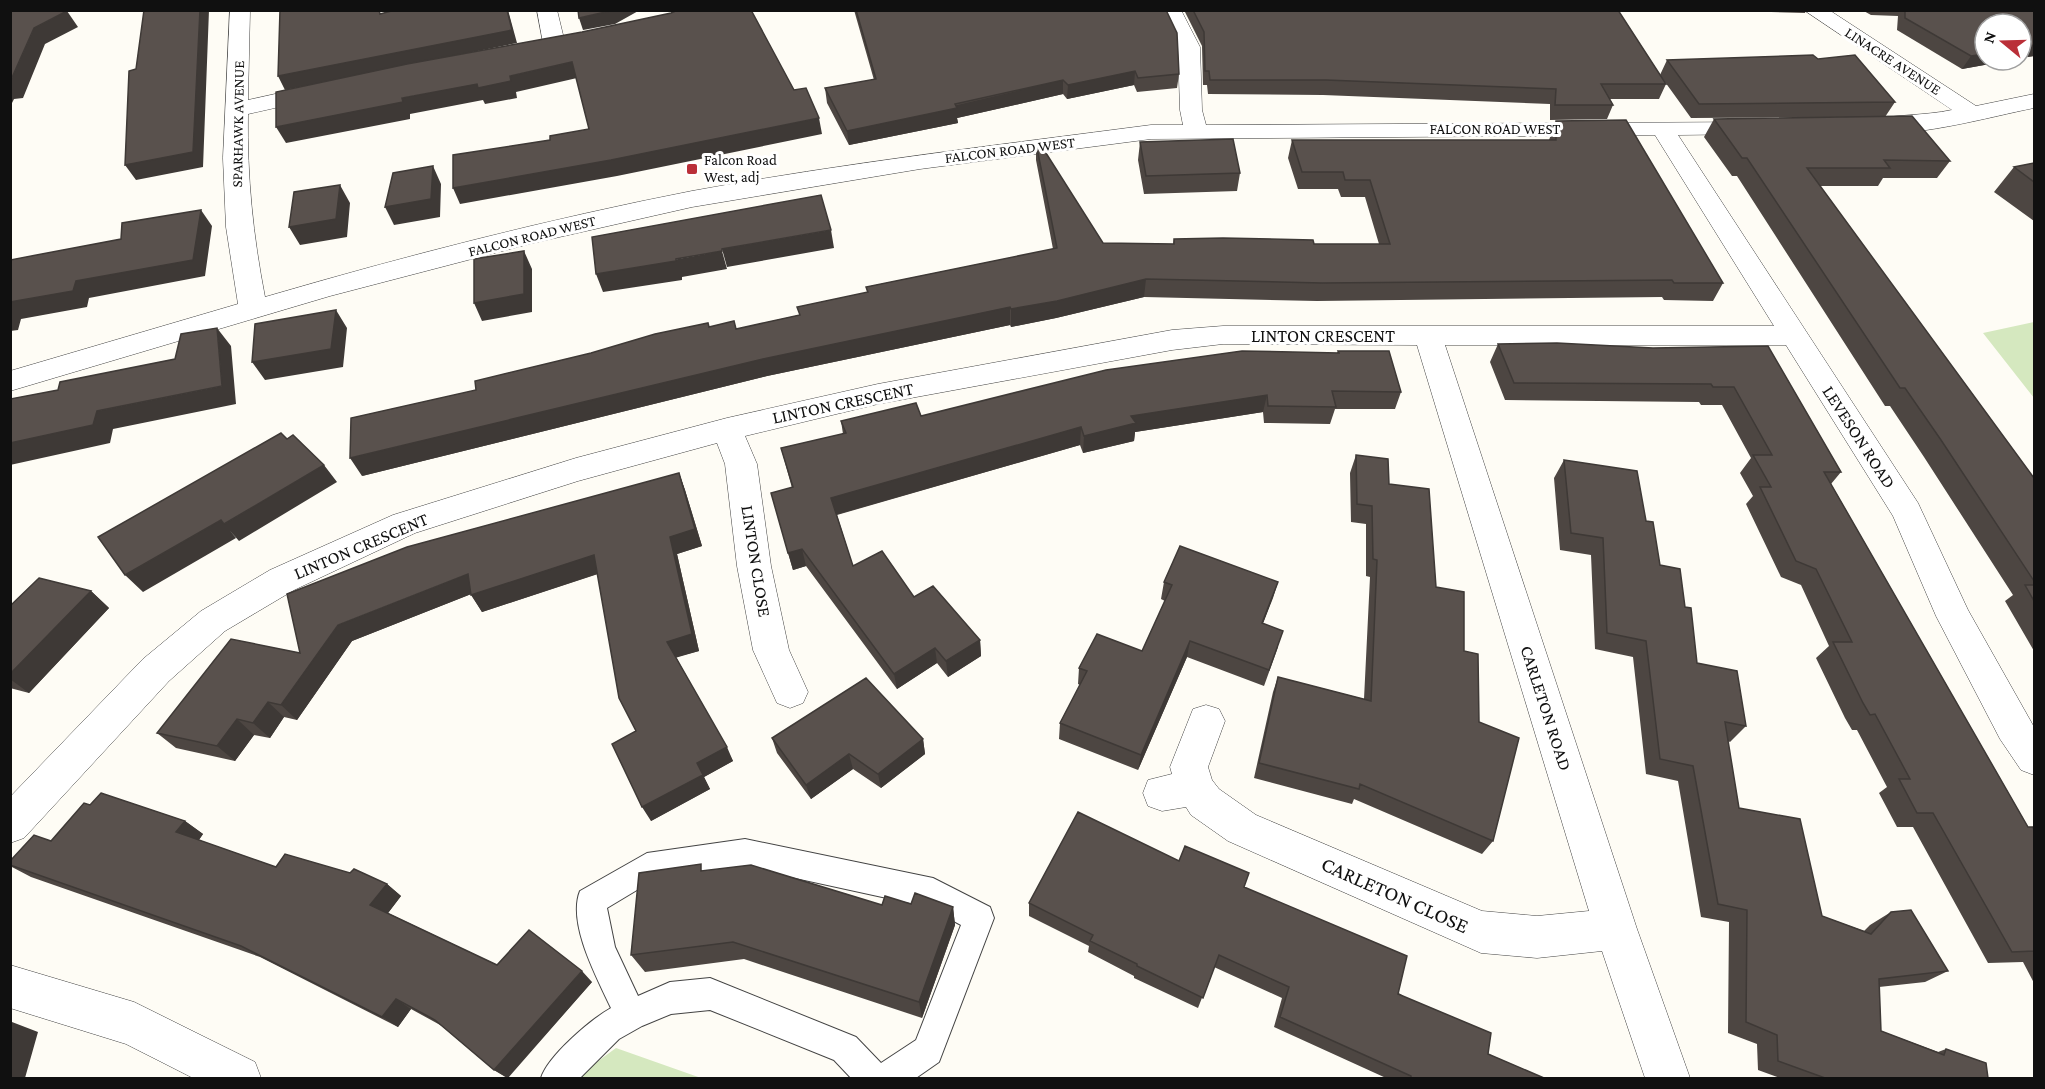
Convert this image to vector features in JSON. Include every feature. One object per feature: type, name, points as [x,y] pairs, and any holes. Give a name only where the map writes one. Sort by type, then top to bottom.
[{"type":"street","name":"SPARHAWK AVENUE","points":[[240,10],[235,158],[239,227],[253,309]]},
{"type":"street","points":[[547,10],[554,43]]},
{"type":"street","points":[[1170,10],[1189,47],[1191,110],[1196,131]]},
{"type":"street","name":"LINACRE AVENUE","points":[[1814,10],[1971,113]]},
{"type":"street","points":[[530,47],[577,38]]},
{"type":"street","points":[[237,110],[336,88]]},
{"type":"street","points":[[1849,126],[1904,125],[2034,101]]},
{"type":"street","name":"FALCON ROAD WEST","points":[[10,381],[253,309],[532,235],[692,199],[932,161],[1151,132],[1779,127]]},
{"type":"street","name":"LEVESON ROAD","points":[[1662,128],[1907,512],[1953,616],[2013,727],[2034,758]]},
{"type":"street","name":"LINTON CRESCENT","points":[[10,825],[156,670],[213,621],[282,580],[404,524],[576,470],[727,429],[878,394],[1172,339],[1223,335],[1794,336]]},
{"type":"street","name":"CARLETON ROAD","points":[[1428,336],[1616,928],[1667,1078]]},
{"type":"street","name":"LINTON CLOSE","points":[[727,429],[741,464],[754,566],[771,650],[790,692]]},
{"type":"street","name":"CARLETON CLOSE","points":[[1206,721],[1178,790],[1205,802],[1242,828],[1480,932],[1538,937],[1616,928]]},
{"type":"street","points":[[10,986],[134,1024],[239,1078]]},
{"type":"lane","points":[[632,1015],[600,951],[591,901],[647,867],[745,854],[933,893],[979,918],[928,1051],[888,1078]]},
{"type":"lane","points":[[557,1078],[608,1028],[670,998],[710,994],[845,1048],[873,1078]]},
{"type":"green space","points":[[2034,322],[2034,398],[1983,333]]},
{"type":"green space","points":[[616,1048],[701,1078],[575,1078]]},
{"type":"building","points":[[10,10],[67,11],[34,28],[10,82]]},
{"type":"building","points":[[144,10],[200,10],[193,152],[125,165],[129,71],[136,69]]},
{"type":"building","points":[[280,10],[379,10],[380,14],[395,10],[507,10],[512,30],[278,76]]},
{"type":"building","points":[[578,10],[614,10],[579,18]]},
{"type":"building","points":[[678,10],[751,10],[794,90],[806,88],[819,118],[611,160],[453,188],[453,155],[550,140],[550,136],[589,129],[572,62],[510,76],[511,81],[478,88],[477,84],[402,98],[403,102],[276,127],[276,92],[407,64],[582,32]]},
{"type":"building","points":[[856,10],[1166,10],[1177,33],[1179,74],[1138,78],[1135,71],[1068,85],[1063,80],[955,104],[957,108],[847,131],[825,88],[876,79]]},
{"type":"building","points":[[1193,10],[1618,10],[1666,84],[1601,84],[1613,105],[1555,105],[1556,89],[1326,80],[1210,80],[1209,71],[1205,71],[1204,32]]},
{"type":"building","points":[[1905,10],[2034,10],[2034,45],[2033,12],[1973,12],[1973,56],[1971,56],[1905,18]]},
{"type":"building","points":[[1813,55],[1818,59],[1855,55],[1895,102],[1699,104],[1667,60]]},
{"type":"building","points":[[1912,116],[1950,161],[1884,160],[1890,168],[1807,168],[2034,478],[2034,581],[1905,388],[1900,388],[1747,158],[1742,158],[1714,119]]},
{"type":"building","points":[[1626,120],[1723,283],[1674,283],[1672,280],[1322,283],[1146,279],[1057,301],[1011,309],[1010,307],[763,359],[350,458],[351,418],[476,390],[475,381],[591,353],[655,334],[708,323],[709,327],[734,321],[736,329],[800,315],[797,307],[868,292],[866,287],[1057,248],[1036,143],[1039,142],[1103,243],[1174,244],[1174,239],[1223,238],[1313,240],[1314,244],[1390,244],[1370,180],[1345,180],[1343,172],[1302,172],[1292,140],[1556,140],[1556,121]]},
{"type":"building","points":[[1233,139],[1240,173],[1146,176],[1140,142]]},
{"type":"building","points":[[2034,163],[2034,182],[2014,167]]},
{"type":"building","points":[[433,166],[431,199],[385,207],[393,173]]},
{"type":"building","points":[[340,185],[336,219],[289,227],[294,192]]},
{"type":"building","points":[[821,195],[831,230],[722,249],[722,251],[676,259],[676,261],[596,274],[592,237]]},
{"type":"building","points":[[201,210],[193,260],[76,281],[73,291],[10,302],[10,260],[121,239],[122,223]]},
{"type":"building","points":[[524,251],[524,294],[474,303],[474,259]]},
{"type":"building","points":[[336,310],[331,349],[252,362],[255,324]]},
{"type":"building","points":[[217,328],[222,386],[97,411],[93,425],[10,443],[10,399],[58,390],[60,382],[175,359],[181,334]]},
{"type":"building","points":[[1557,343],[1653,348],[1768,346],[1841,472],[1824,472],[2028,827],[2033,827],[2034,951],[2012,952],[1933,813],[1917,813],[1899,779],[1910,779],[1875,714],[1870,715],[1863,703],[1833,642],[1852,642],[1816,569],[1796,561],[1760,487],[1771,487],[1753,455],[1772,455],[1734,387],[1713,387],[1711,384],[1514,383],[1498,344]]},
{"type":"building","points":[[1242,351],[1339,353],[1338,351],[1389,351],[1401,392],[1332,391],[1336,407],[1268,406],[1267,395],[1131,416],[1136,423],[1084,436],[1081,427],[831,498],[853,566],[882,551],[914,597],[933,586],[980,640],[946,661],[935,648],[894,674],[802,549],[788,553],[771,493],[793,487],[781,448],[846,433],[841,421],[916,403],[921,416],[1106,370]]},
{"type":"building","points":[[281,433],[287,439],[293,435],[324,465],[224,524],[221,520],[125,575],[98,537]]},
{"type":"building","points":[[1356,455],[1388,459],[1389,484],[1429,489],[1436,587],[1464,592],[1464,651],[1478,654],[1479,722],[1519,738],[1493,841],[1360,784],[1359,789],[1259,763],[1278,677],[1371,701],[1377,560],[1373,559],[1372,506],[1357,504]]},
{"type":"building","points":[[1564,460],[1637,471],[1646,521],[1653,522],[1660,565],[1680,569],[1685,607],[1691,608],[1697,663],[1737,671],[1746,726],[1725,722],[1739,808],[1800,819],[1822,916],[1871,934],[1891,912],[1911,910],[1948,971],[1879,979],[1881,1031],[1944,1055],[1946,1049],[1986,1063],[1988,1078],[1825,1078],[1778,1061],[1777,1035],[1746,1022],[1747,910],[1718,904],[1693,766],[1660,759],[1646,641],[1607,633],[1603,538],[1571,533]]},
{"type":"building","points":[[679,473],[695,529],[670,537],[692,634],[667,642],[727,747],[697,763],[703,775],[642,807],[612,744],[636,731],[619,698],[594,555],[471,595],[468,574],[338,625],[281,705],[268,702],[253,723],[237,719],[217,746],[157,733],[231,639],[300,653],[287,594],[407,547]]},
{"type":"building","points":[[1180,546],[1278,582],[1262,623],[1283,631],[1269,670],[1190,641],[1141,755],[1060,723],[1087,671],[1079,668],[1097,634],[1142,651],[1172,585],[1164,582]]},
{"type":"building","points":[[39,578],[91,591],[10,674],[10,606]]},
{"type":"building","points":[[2025,585],[2034,585],[2034,601]]},
{"type":"building","points":[[866,678],[923,739],[878,774],[849,754],[806,785],[772,738]]},
{"type":"building","points":[[101,793],[185,821],[176,832],[276,867],[285,854],[350,873],[354,869],[387,884],[370,905],[497,965],[529,930],[582,971],[494,1070],[435,1020],[396,999],[382,1017],[241,946],[10,865],[10,861],[34,835],[51,841],[84,803],[90,805]]},
{"type":"building","points":[[1078,812],[1179,861],[1185,846],[1249,873],[1244,887],[1407,956],[1398,994],[1491,1033],[1488,1054],[1544,1078],[1411,1078],[1411,1076],[1280,1017],[1289,987],[1219,955],[1203,998],[1090,941],[1093,935],[1029,903]]},
{"type":"building","points":[[701,864],[701,871],[751,865],[882,905],[885,896],[911,904],[915,893],[953,907],[919,1002],[733,942],[631,955],[639,873]]},
{"type":"place","name":"Falcon Road West, adj","points":[[692,169]]}]
